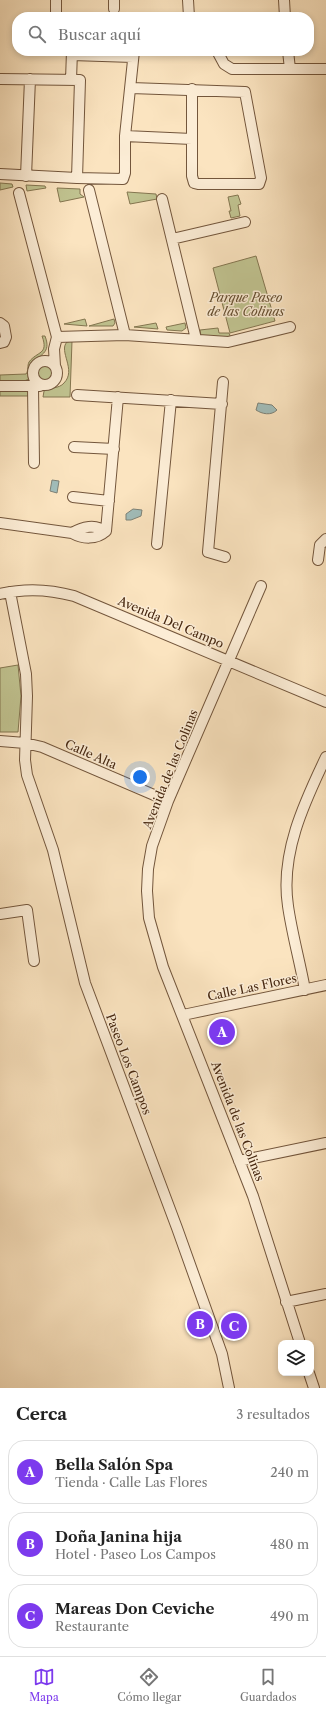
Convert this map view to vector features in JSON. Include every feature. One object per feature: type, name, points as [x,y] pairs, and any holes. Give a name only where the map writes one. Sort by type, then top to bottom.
[{"type":"street","points":[[56,0],[56,12]]},
{"type":"street","points":[[188,0],[189,12]]},
{"type":"street","points":[[284,0],[285,12]]},
{"type":"street","points":[[70,80],[72,56]]},
{"type":"street","points":[[0,174],[123,179],[126,173],[126,136],[133,56]]},
{"type":"street","points":[[220,56],[224,64],[232,69],[290,69],[326,71]]},
{"type":"street","points":[[289,56],[290,69]]},
{"type":"street","points":[[0,79],[80,80],[77,178]]},
{"type":"street","points":[[26,176],[30,79]]},
{"type":"street","points":[[131,88],[192,89],[245,92],[261,181],[257,184],[198,184],[194,182],[192,176],[192,89]]},
{"type":"street","points":[[126,136],[192,139]]},
{"type":"street","points":[[89,190],[125,335]]},
{"type":"street","points":[[0,386],[37,383],[44,385],[54,381],[57,374],[54,349],[57,337],[19,193]]},
{"type":"street","points":[[162,199],[196,339]]},
{"type":"street","points":[[172,239],[245,222]]},
{"type":"street","points":[[0,322],[4,326],[6,337],[4,342],[0,342]]},
{"type":"street","points":[[57,337],[125,335],[228,342],[290,327]]},
{"type":"street","points":[[34,463],[31,384],[34,367],[43,361],[54,349]]},
{"type":"street","points":[[43,361],[50,362],[55,366]]},
{"type":"street","points":[[223,382],[208,552],[225,557]]},
{"type":"street","points":[[77,395],[222,404]]},
{"type":"street","points":[[0,523],[72,533],[82,537],[98,537],[105,532],[107,529],[118,397]]},
{"type":"street","points":[[157,544],[171,400]]},
{"type":"street","points":[[74,447],[114,449]]},
{"type":"street","points":[[73,497],[109,501]]},
{"type":"street","points":[[318,560],[320,545],[326,539]]},
{"type":"street","name":"Avenida de las Colinas","points":[[261,586],[168,801],[152,846],[148,869],[147,891],[149,918],[163,967],[253,1196],[299,1340]]},
{"type":"street","name":"Avenida Del Campo","points":[[2,593],[43,590],[74,596],[326,702]]},
{"type":"street","name":"Paseo Los Campos","points":[[2,593],[26,674],[25,760],[27,775],[53,850],[85,983],[177,1228],[222,1354],[229,1388]]},
{"type":"street","name":"Calle Alta","points":[[0,741],[25,743],[42,747],[168,801]]},
{"type":"street","points":[[306,990],[288,905],[286,877],[289,854],[296,826],[309,791],[326,757]]},
{"type":"street","points":[[0,914],[27,910],[34,961]]},
{"type":"street","name":"Calle Las Flores","points":[[182,1015],[326,985]]},
{"type":"street","points":[[239,1161],[326,1143]]},
{"type":"street","points":[[286,1302],[326,1294]]},
{"type":"street","points":[[310,1376],[314,1388]]},
{"type":"green space","points":[[0,183],[12,184],[13,187],[0,190]]},
{"type":"green space","points":[[26,185],[45,186],[46,188],[27,191]]},
{"type":"green space","points":[[57,188],[80,189],[80,194],[84,197],[60,202]]},
{"type":"green space","points":[[127,192],[156,194],[157,199],[130,204]]},
{"type":"green space","points":[[238,195],[241,204],[238,205],[240,216],[231,218],[228,197]]},
{"type":"green space","name":"Parque Paseo de las Colinas","points":[[256,256],[275,321],[230,333],[213,268]]},
{"type":"green space","points":[[85,319],[87,326],[64,324]]},
{"type":"green space","points":[[114,319],[115,323],[113,326],[89,326]]},
{"type":"green space","points":[[156,323],[158,329],[134,327]]},
{"type":"green space","points":[[185,323],[186,328],[182,331],[167,330],[166,327]]},
{"type":"green space","points":[[218,328],[219,333],[229,333],[231,338],[201,336],[200,330]]},
{"type":"green space","points":[[42,336],[45,336],[47,347],[44,353],[31,365],[29,379],[24,381],[0,381],[0,375],[26,374],[29,362],[43,350],[44,342]]},
{"type":"green space","points":[[72,341],[70,397],[43,397],[44,391],[62,385],[67,378],[69,372],[65,346],[67,342]]},
{"type":"green space","points":[[45,364],[51,367],[54,373],[51,379],[45,382],[39,379],[36,373],[39,367]]},
{"type":"green space","points":[[0,391],[30,391],[30,396],[0,396]]},
{"type":"green space","points":[[18,665],[21,696],[18,732],[0,732],[0,668]]},
{"type":"water","points":[[258,403],[272,405],[277,410],[269,414],[261,413],[256,410]]},
{"type":"water","points":[[52,480],[59,481],[57,493],[50,491]]},
{"type":"water","points":[[133,509],[142,510],[141,516],[131,520],[126,520],[126,514]]},
{"type":"place","name":"Bella Salón Spa","points":[[222,1032]]},
{"type":"place","name":"Doña Janina hija","points":[[200,1324]]},
{"type":"place","name":"Mareas Don Ceviche","points":[[234,1326]]}]
